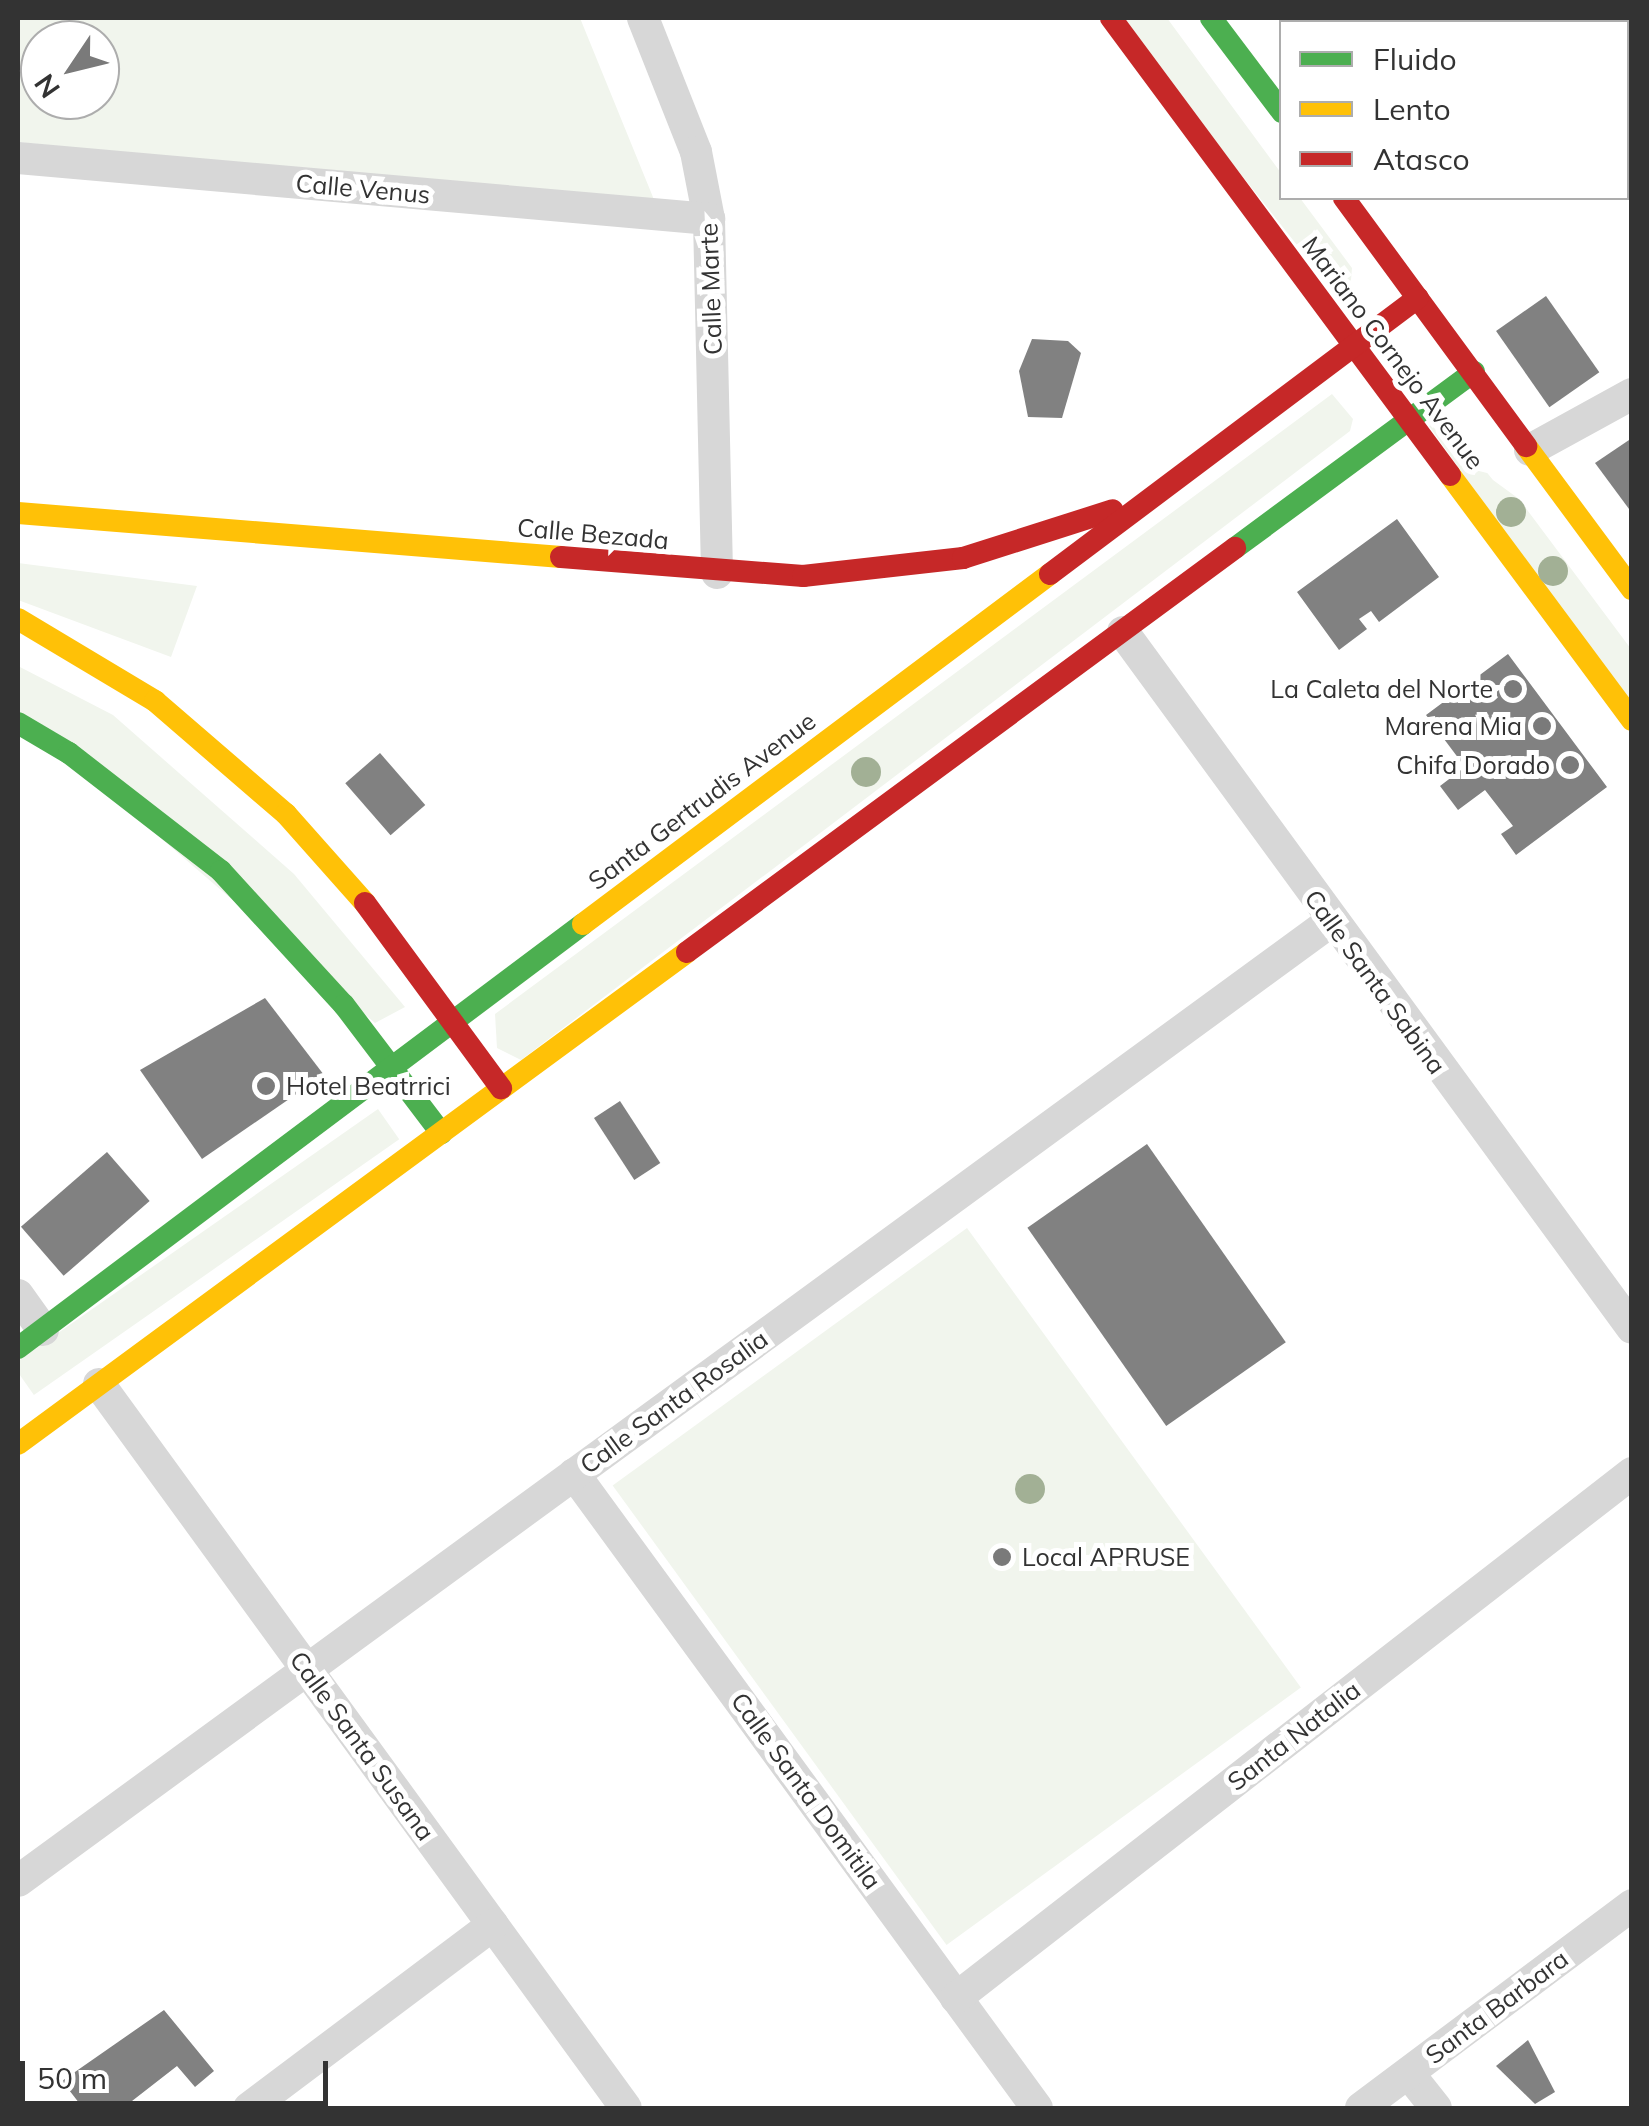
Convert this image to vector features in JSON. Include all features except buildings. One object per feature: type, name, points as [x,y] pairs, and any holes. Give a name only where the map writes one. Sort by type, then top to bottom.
[{"type":"main road","name":"Mariano Cornejo Avenue","points":[[1111,18],[1632,720]]},
{"type":"main road","points":[[1211,18],[1279,108]]},
{"type":"main road","name":"Mariano Cornejo Avenue","points":[[1345,200],[1632,589]]},
{"type":"main road","name":"Santa Gertrudis Avenue","points":[[30,1339],[1418,298]]},
{"type":"main road","points":[[18,1444],[1474,372]]},
{"type":"main road","name":"Calle Bezada","points":[[18,513],[804,576],[963,558],[1154,496]]},
{"type":"main road","points":[[18,619],[154,701],[286,814],[357,892],[501,1088]]},
{"type":"main road","points":[[18,723],[83,763],[220,871],[287,939],[440,1133]]},
{"type":"street","name":"Calle Marte","points":[[643,18],[696,152],[709,219],[717,572]]},
{"type":"street","name":"Calle Venus","points":[[18,158],[709,219]]},
{"type":"street","points":[[1530,450],[1632,394]]},
{"type":"street","name":"Calle Santa Sabina","points":[[1123,632],[1330,922],[1632,1328]]},
{"type":"street","name":"Calle Santa Rosalia","points":[[18,1881],[1330,922]]},
{"type":"street","points":[[18,1294],[30,1339]]},
{"type":"street","name":"Calle Santa Susana","points":[[99,1384],[626,2108]]},
{"type":"street","name":"Calle Santa Domitila","points":[[574,1474],[1036,2108]]},
{"type":"street","name":"Santa Natalia","points":[[956,1998],[1632,1474]]},
{"type":"street","name":"Santa Barbara","points":[[1361,2108],[1632,1905]]},
{"type":"street","points":[[249,2108],[493,1926]]},
{"type":"street","points":[[1409,2074],[1436,2108]]},
{"type":"shaded area","points":[[18,18],[580,18],[657,207],[18,142]]},
{"type":"shaded area","points":[[1117,18],[1167,18],[1279,170],[1279,200],[1301,200],[1352,268],[1351,280],[1335,293]]},
{"type":"shaded area","points":[[1332,394],[1353,419],[1350,431],[521,1060],[497,1048],[495,1014]]},
{"type":"shaded area","points":[[1443,419],[1493,480],[1519,499],[1631,649],[1631,710],[1429,426]]},
{"type":"shaded area","points":[[18,563],[197,586],[171,657],[18,600]]},
{"type":"shaded area","points":[[18,666],[113,715],[294,874],[405,1007],[375,1023],[18,715]]},
{"type":"shaded area","points":[[378,1109],[399,1139],[34,1395],[18,1372],[18,1361]]},
{"type":"shaded area","points":[[967,1228],[1301,1688],[947,1945],[613,1485]]},
{"type":"traffic: fast","points":[[1211,18],[1279,108]]},
{"type":"traffic: fast","points":[[1235,548],[1474,372]]},
{"type":"traffic: fast","points":[[18,723],[69,753],[221,871],[344,1005],[441,1133]]},
{"type":"traffic: fast","points":[[18,1348],[583,924]]},
{"type":"traffic: slow","points":[[1526,446],[1632,589]]},
{"type":"traffic: slow","points":[[1450,475],[1632,720]]},
{"type":"traffic: slow","points":[[18,513],[561,557]]},
{"type":"traffic: slow","points":[[583,924],[1050,574]]},
{"type":"traffic: slow","points":[[18,619],[155,701],[286,814],[365,903]]},
{"type":"traffic: slow","points":[[18,1444],[687,952]]},
{"type":"traffic: jam","points":[[1111,18],[1450,475]]},
{"type":"traffic: jam","points":[[1345,200],[1526,446]]},
{"type":"traffic: jam","points":[[1050,574],[1418,298]]},
{"type":"traffic: jam","points":[[561,557],[803,576],[963,558],[1113,510]]},
{"type":"traffic: jam","points":[[687,952],[1235,548]]},
{"type":"traffic: jam","points":[[365,903],[501,1088]]},
{"type":"place","name":"La Caleta del Norte","points":[[1513,689]]},
{"type":"place","name":"Marena Mia","points":[[1542,726]]},
{"type":"place","name":"Chifa Dorado","points":[[1570,765]]},
{"type":"place","name":"Hotel Beatrrici","points":[[266,1086]]},
{"type":"place","name":"Local APRUSE","points":[[1002,1557]]}]
